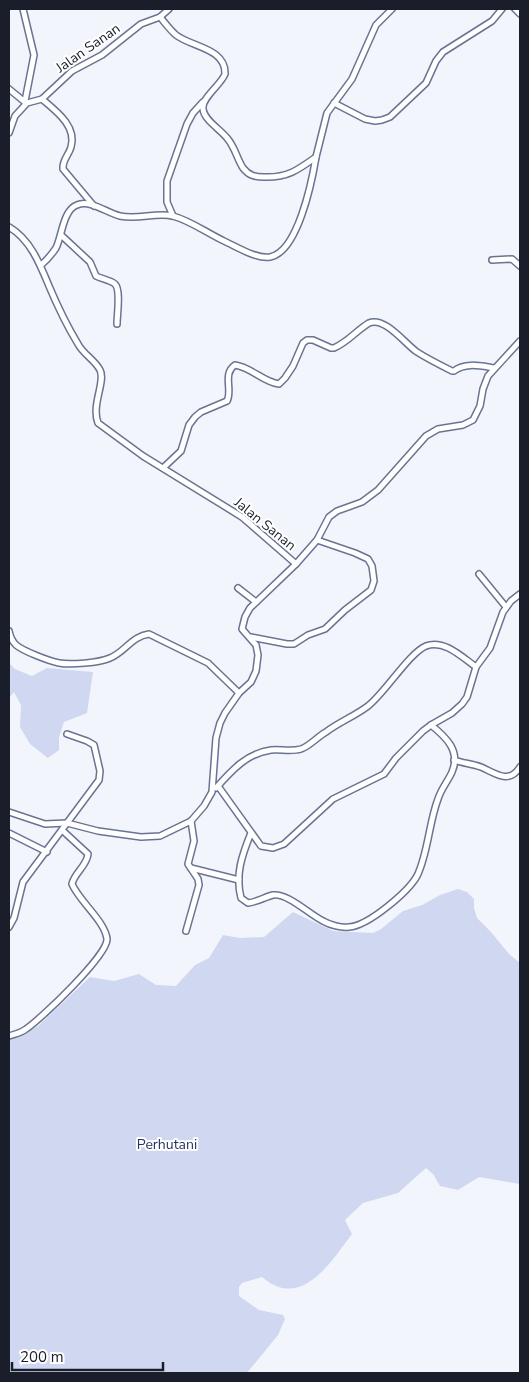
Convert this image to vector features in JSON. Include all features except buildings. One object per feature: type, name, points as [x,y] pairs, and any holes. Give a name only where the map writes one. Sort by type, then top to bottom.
[{"type":"street","points":[[9,133],[15,116],[26,102],[34,55],[23,9]]},
{"type":"street","name":"Jalan Sanan","points":[[26,102],[37,102],[42,99],[72,71],[102,54],[141,24],[160,17],[170,9]]},
{"type":"street","points":[[41,265],[53,253],[67,218],[74,206],[80,203],[121,216],[172,216],[250,252],[269,257],[277,254],[289,242],[303,210],[312,182],[327,113],[352,80],[376,25],[392,9]]},
{"type":"street","points":[[334,103],[365,119],[375,121],[390,117],[426,83],[436,61],[444,52],[492,21],[502,9]]},
{"type":"street","points":[[515,9],[520,14]]},
{"type":"street","points":[[160,17],[175,34],[216,54],[222,61],[225,70],[223,78],[193,113],[187,124],[167,181],[167,202],[172,216]]},
{"type":"street","points":[[9,89],[26,102]]},
{"type":"street","points":[[42,99],[66,120],[72,138],[72,145],[63,163],[63,169],[94,206]]},
{"type":"street","points":[[204,102],[203,111],[206,116],[227,137],[247,172],[257,177],[278,178],[300,169],[316,158]]},
{"type":"street","name":"Jalan Sanan","points":[[9,228],[22,237],[41,265],[49,287],[78,346],[100,370],[101,381],[95,409],[98,423],[143,456],[242,517],[296,564],[247,612],[243,631],[256,645],[258,656],[256,671],[251,682],[225,712],[220,723],[216,738],[212,792]]},
{"type":"street","points":[[61,235],[90,262],[96,276],[112,282],[116,286],[118,296],[117,324]]},
{"type":"street","points":[[492,260],[512,259],[520,266]]},
{"type":"street","points":[[163,468],[184,447],[190,425],[195,417],[201,412],[227,401],[230,396],[229,374],[232,367],[235,365],[246,368],[279,384],[285,378],[303,343],[307,340],[313,340],[325,347],[334,348],[352,337],[369,323],[380,323],[387,326],[416,352],[452,371],[459,367],[468,366],[494,368]]},
{"type":"street","points":[[296,564],[317,540],[324,524],[333,514],[362,502],[378,490],[426,436],[438,429],[463,425],[473,420],[480,406],[485,382],[494,368],[520,341]]},
{"type":"street","points":[[250,637],[294,644],[308,635],[325,629],[371,590],[374,581],[372,566],[368,559],[317,540]]},
{"type":"street","points":[[479,574],[506,607]]},
{"type":"street","points":[[238,588],[256,602]]},
{"type":"street","points":[[218,786],[261,846],[273,848],[284,844],[333,799],[384,774],[396,758],[431,725],[452,713],[465,700],[476,667],[490,648],[506,607],[520,594]]},
{"type":"street","points":[[9,631],[12,639],[20,647],[53,661],[67,663],[108,659],[137,638],[149,634],[208,663],[239,694]]},
{"type":"street","points":[[9,812],[45,824],[67,823],[122,835],[160,836],[190,821],[204,806],[212,792],[250,756],[272,750],[300,750],[325,732],[366,708],[414,655],[426,646],[433,644],[447,647],[476,667]]},
{"type":"street","points":[[251,833],[241,858],[239,880],[241,898],[248,903],[258,902],[276,895],[282,896],[323,921],[337,926],[350,927],[366,922],[409,888],[421,865],[433,810],[442,787],[452,771],[454,760],[454,751],[445,736],[431,725]]},
{"type":"street","points":[[9,927],[14,918],[23,882],[96,785],[100,771],[94,745],[67,734]]},
{"type":"street","points":[[454,760],[480,767],[500,776],[512,774],[520,767]]},
{"type":"street","points":[[186,931],[199,885],[198,879],[188,864],[194,840],[190,821]]},
{"type":"street","points":[[9,1036],[26,1030],[70,988],[91,966],[107,941],[96,917],[72,884],[74,877],[86,861],[88,854],[62,830]]},
{"type":"street","points":[[9,833],[46,852]]},
{"type":"street","points":[[191,868],[239,880]]},
{"type":"green space","points":[[9,663],[15,669],[32,676],[47,668],[93,672],[87,713],[64,722],[59,737],[59,750],[48,758],[30,744],[20,727],[21,705],[14,692],[9,698]]},
{"type":"green space","name":"Perhutani","points":[[458,889],[467,892],[474,899],[477,918],[509,954],[520,963],[520,1184],[479,1177],[458,1190],[440,1186],[433,1174],[426,1168],[398,1193],[363,1203],[345,1220],[352,1234],[325,1269],[314,1279],[302,1286],[290,1289],[276,1286],[262,1277],[242,1283],[239,1287],[239,1296],[259,1310],[283,1315],[285,1319],[278,1335],[247,1373],[9,1373],[9,1040],[38,1026],[90,977],[114,981],[139,974],[156,985],[176,986],[195,965],[209,958],[223,935],[240,938],[264,937],[293,912],[333,931],[373,933],[381,929],[403,911]]}]
